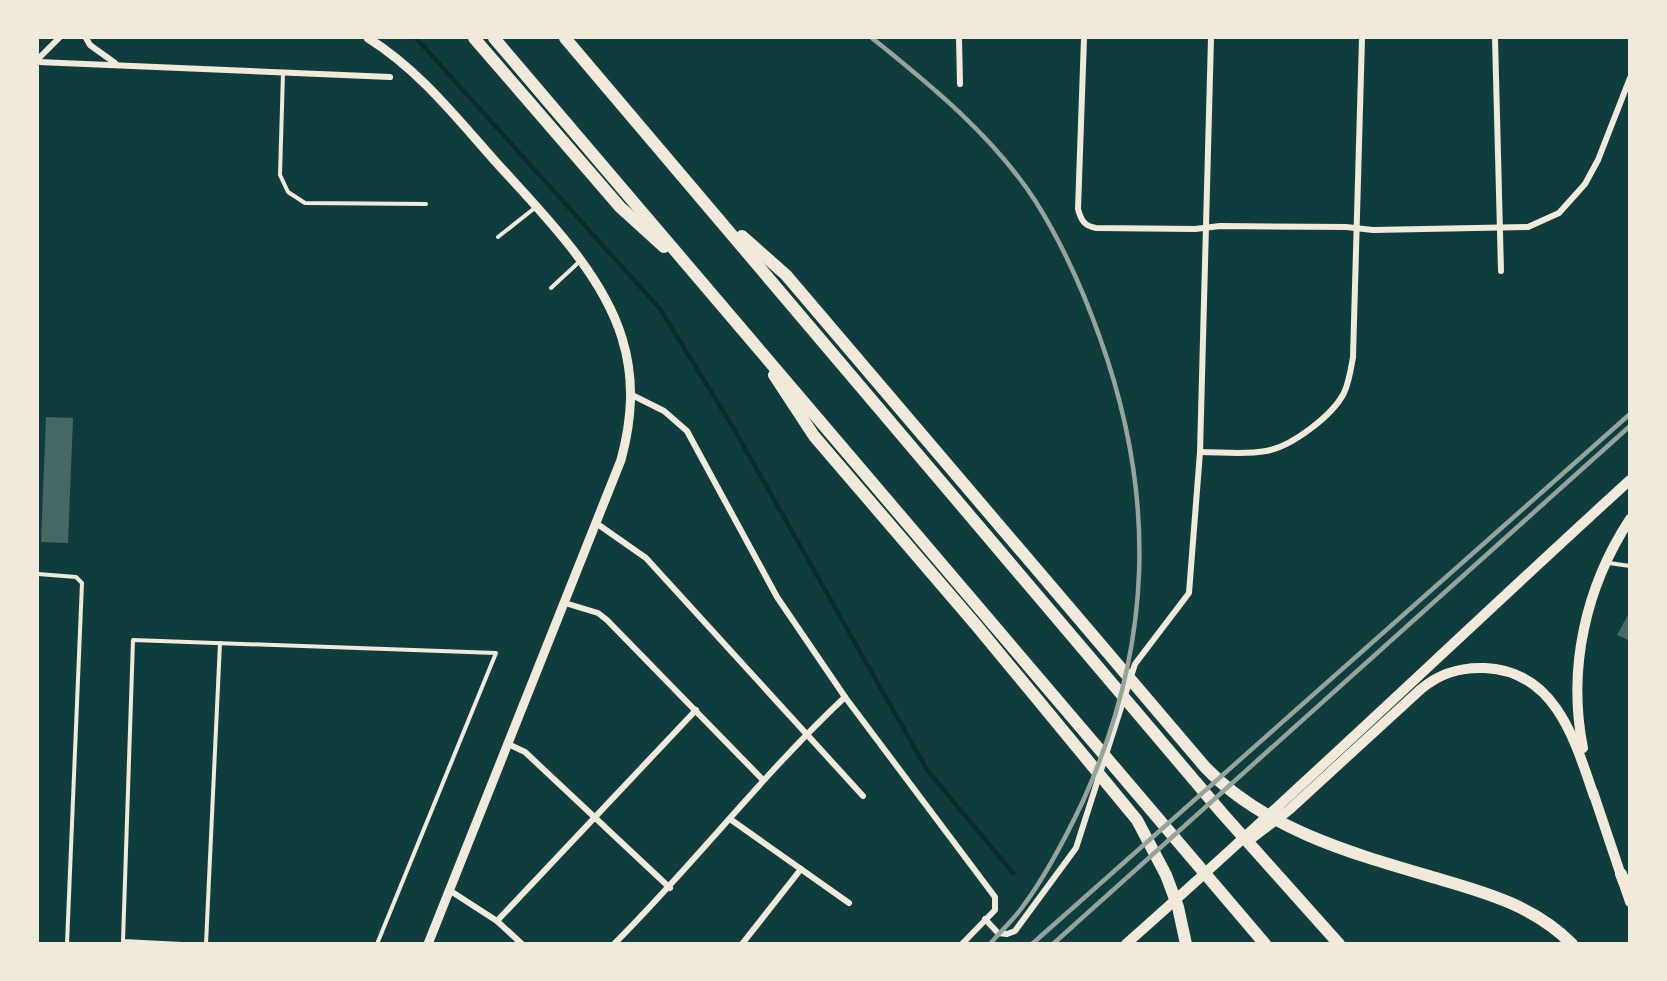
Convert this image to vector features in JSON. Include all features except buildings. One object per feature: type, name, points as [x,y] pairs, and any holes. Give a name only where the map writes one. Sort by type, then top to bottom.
[{"type":"highway","points":[[474,38],[620,207],[701,280]]},
{"type":"highway","points":[[494,38],[1265,944]]},
{"type":"highway","points":[[565,38],[1280,878],[1339,944]]},
{"type":"highway","points":[[711,209],[786,275],[1214,776],[1258,810],[1338,848],[1510,902],[1547,921],[1572,944]]},
{"type":"highway","points":[[743,329],[814,436],[1137,820],[1152,845],[1178,907],[1186,944]]},
{"type":"highway","points":[[1621,874],[1629,896]]},
{"type":"main road","points":[[368,38],[397,57],[429,85],[536,207],[579,261],[608,305],[622,337],[632,395],[628,433],[621,460],[428,944]]},
{"type":"main road","points":[[1126,944],[1629,480]]},
{"type":"main road","points":[[1594,796],[1580,736],[1577,674],[1584,626],[1605,563],[1629,519]]},
{"type":"main road","points":[[1190,886],[1289,810],[1432,680],[1455,670],[1502,670],[1539,688],[1567,723],[1629,902]]},
{"type":"main road","points":[[1133,944],[1162,912]]},
{"type":"street","points":[[38,60],[59,38]]},
{"type":"street","points":[[86,38],[100,54],[115,64]]},
{"type":"street","points":[[960,38],[960,84]]},
{"type":"street","points":[[1084,38],[1078,209],[1080,219],[1089,227],[1096,228],[1500,229],[1528,227],[1559,213],[1574,200],[1598,160],[1629,78]]},
{"type":"street","points":[[985,919],[998,933],[1007,934],[1015,931],[1076,848],[1135,664],[1189,593],[1200,452],[1211,38]]},
{"type":"street","points":[[1200,452],[1258,452],[1282,447],[1295,440],[1337,403],[1347,387],[1351,371],[1359,229],[1362,38]]},
{"type":"street","points":[[1495,38],[1501,271]]},
{"type":"street","points":[[38,60],[390,77]]},
{"type":"street","points":[[632,395],[664,411],[687,431],[777,597],[845,698],[995,897],[994,910],[962,944]]},
{"type":"street","points":[[596,523],[646,558],[862,796]]},
{"type":"street","points":[[565,603],[598,613],[607,620],[763,780]]},
{"type":"street","points":[[614,944],[670,888],[806,734],[845,698]]},
{"type":"street","points":[[497,921],[696,710]]},
{"type":"street","points":[[508,744],[525,752],[670,888]]},
{"type":"street","points":[[730,819],[849,903]]},
{"type":"street","points":[[741,944],[801,869]]},
{"type":"street","points":[[450,890],[497,921],[522,944]]},
{"type":"lane","points":[[283,72],[280,175],[288,192],[304,203],[426,204]]},
{"type":"lane","points":[[498,237],[536,207]]},
{"type":"lane","points":[[551,288],[579,261]]},
{"type":"lane","points":[[1605,563],[1628,566],[1629,560]]},
{"type":"lane","points":[[38,574],[76,577],[82,583],[67,944]]},
{"type":"lane","points":[[182,944],[123,941],[133,640],[496,653],[377,944]]},
{"type":"lane","points":[[206,944],[220,643]]},
{"type":"waterway","points":[[416,38],[660,309],[734,429],[927,770],[1013,873]]},
{"type":"railway","points":[[872,38],[939,94],[981,134],[1019,178],[1046,218],[1064,251],[1100,338],[1119,397],[1131,456],[1138,514],[1139,571],[1134,628],[1123,686],[1106,743],[1069,829],[1030,896],[990,944]]},
{"type":"railway","points":[[1032,944],[1630,414]]},
{"type":"railway","points":[[1053,944],[1630,426]]}]
